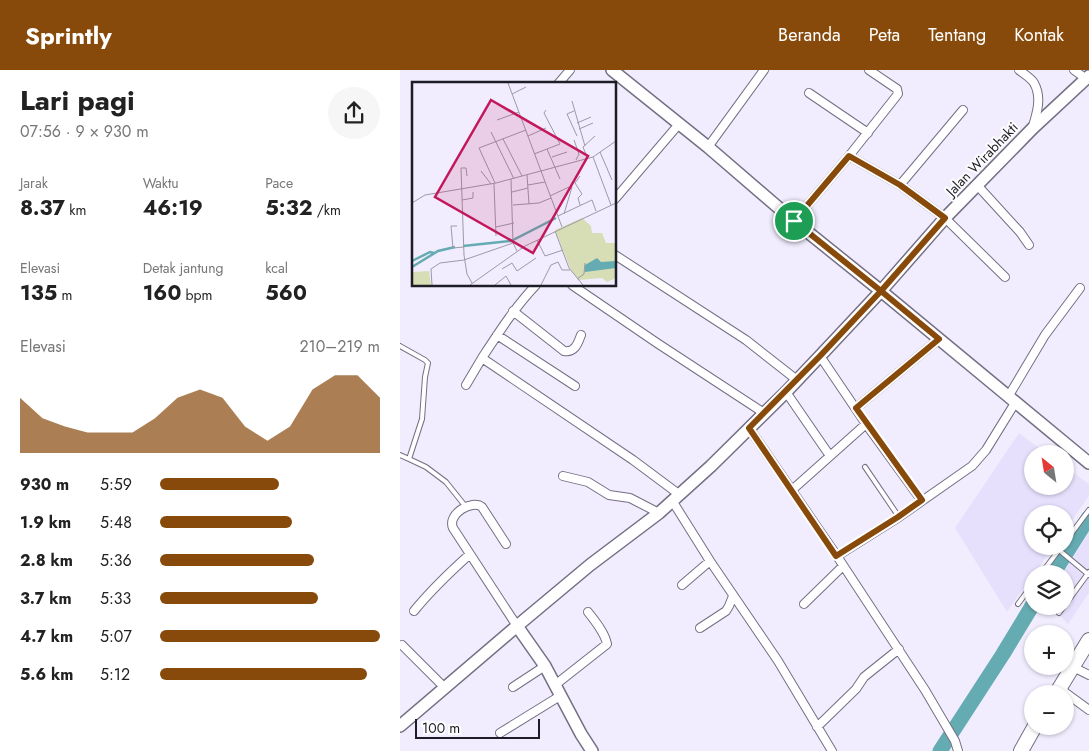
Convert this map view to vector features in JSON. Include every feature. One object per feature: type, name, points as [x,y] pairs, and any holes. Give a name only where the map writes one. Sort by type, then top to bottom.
[{"type":"highway","points":[[1074,665],[1089,640]]},
{"type":"highway","points":[[1021,751],[1031,735]]},
{"type":"street","points":[[560,82],[570,70]]},
{"type":"street","points":[[612,70],[708,147],[794,221],[1089,463]]},
{"type":"street","points":[[708,147],[764,70]]},
{"type":"street","points":[[794,221],[868,133],[899,92],[869,70]]},
{"type":"street","points":[[1020,70],[1034,83],[1037,91],[1038,102],[1033,128]]},
{"type":"street","points":[[1074,70],[1087,77]]},
{"type":"street","name":"Jalan Wirabhakti","points":[[400,726],[590,565],[676,498],[786,392],[881,291],[945,218],[1033,128],[1087,77]]},
{"type":"street","points":[[809,93],[868,133]]},
{"type":"street","points":[[900,185],[963,110]]},
{"type":"street","points":[[616,198],[679,124]]},
{"type":"street","points":[[849,156],[900,185],[945,218],[1005,277]]},
{"type":"street","points":[[977,185],[1020,232],[1029,245]]},
{"type":"street","points":[[616,256],[746,340],[797,380]]},
{"type":"street","points":[[466,385],[513,311],[535,286]]},
{"type":"street","points":[[573,286],[657,344],[764,413]]},
{"type":"street","points":[[836,556],[963,473],[986,450],[1045,335],[1080,288]]},
{"type":"street","points":[[513,311],[564,351],[568,352],[573,349],[581,335]]},
{"type":"street","points":[[497,335],[575,386]]},
{"type":"street","points":[[856,408],[939,339]]},
{"type":"street","points":[[820,356],[866,424],[922,500]]},
{"type":"street","points":[[482,358],[633,460],[676,498],[710,561],[778,661],[832,751]]},
{"type":"street","points":[[786,392],[830,456]]},
{"type":"street","points":[[792,490],[866,424]]},
{"type":"street","points":[[749,428],[899,649],[950,732],[958,751]]},
{"type":"street","points":[[563,476],[588,482],[609,495],[630,498],[659,513]]},
{"type":"street","points":[[506,544],[479,504],[466,507],[453,518],[451,524],[545,666],[592,751]]},
{"type":"street","points":[[414,611],[433,589],[470,554]]},
{"type":"street","points":[[682,585],[710,561]]},
{"type":"street","points":[[804,604],[843,566]]},
{"type":"street","points":[[700,628],[726,611],[733,596]]},
{"type":"street","points":[[556,685],[607,644],[604,636],[588,612]]},
{"type":"street","points":[[402,644],[445,688]]},
{"type":"street","points":[[818,727],[856,689],[864,676],[899,649]]},
{"type":"street","points":[[514,687],[545,666]]},
{"type":"street","points":[[1074,668],[1089,675]]},
{"type":"street","points":[[500,733],[560,696]]},
{"type":"street","points":[[1074,701],[1089,710]]},
{"type":"lane","points":[[400,346],[428,363],[422,419],[409,459]]},
{"type":"lane","points":[[400,455],[426,467],[446,482],[466,507]]},
{"type":"lane","points":[[865,467],[898,517]]},
{"type":"lane","points":[[1074,530],[1089,510]]},
{"type":"lane","points":[[1048,565],[1056,555]]},
{"type":"lane","points":[[1065,555],[1088,574],[1074,593]]},
{"type":"lane","points":[[1018,604],[1024,596]]},
{"type":"shaded area","points":[[1019,433],[1035,445],[1024,445],[1024,495],[1074,495],[1074,473],[1089,484],[1089,496],[1074,517],[1074,505],[1024,505],[1024,555],[1048,555],[1040,565],[1024,565],[1024,588],[1007,612],[955,528]]},
{"type":"shaded area","points":[[1089,532],[1089,593],[1068,624],[1059,615],[1074,615],[1074,565],[1068,565]]},
{"type":"waterway","points":[[1059,565],[1089,517]]},
{"type":"waterway","points":[[940,751],[1027,615]]},
{"type":"route","points":[[794,221],[849,156],[900,185],[945,218],[881,291],[939,339],[856,408],[922,500],[836,556],[749,428],[786,392],[881,291],[794,221]]}]
